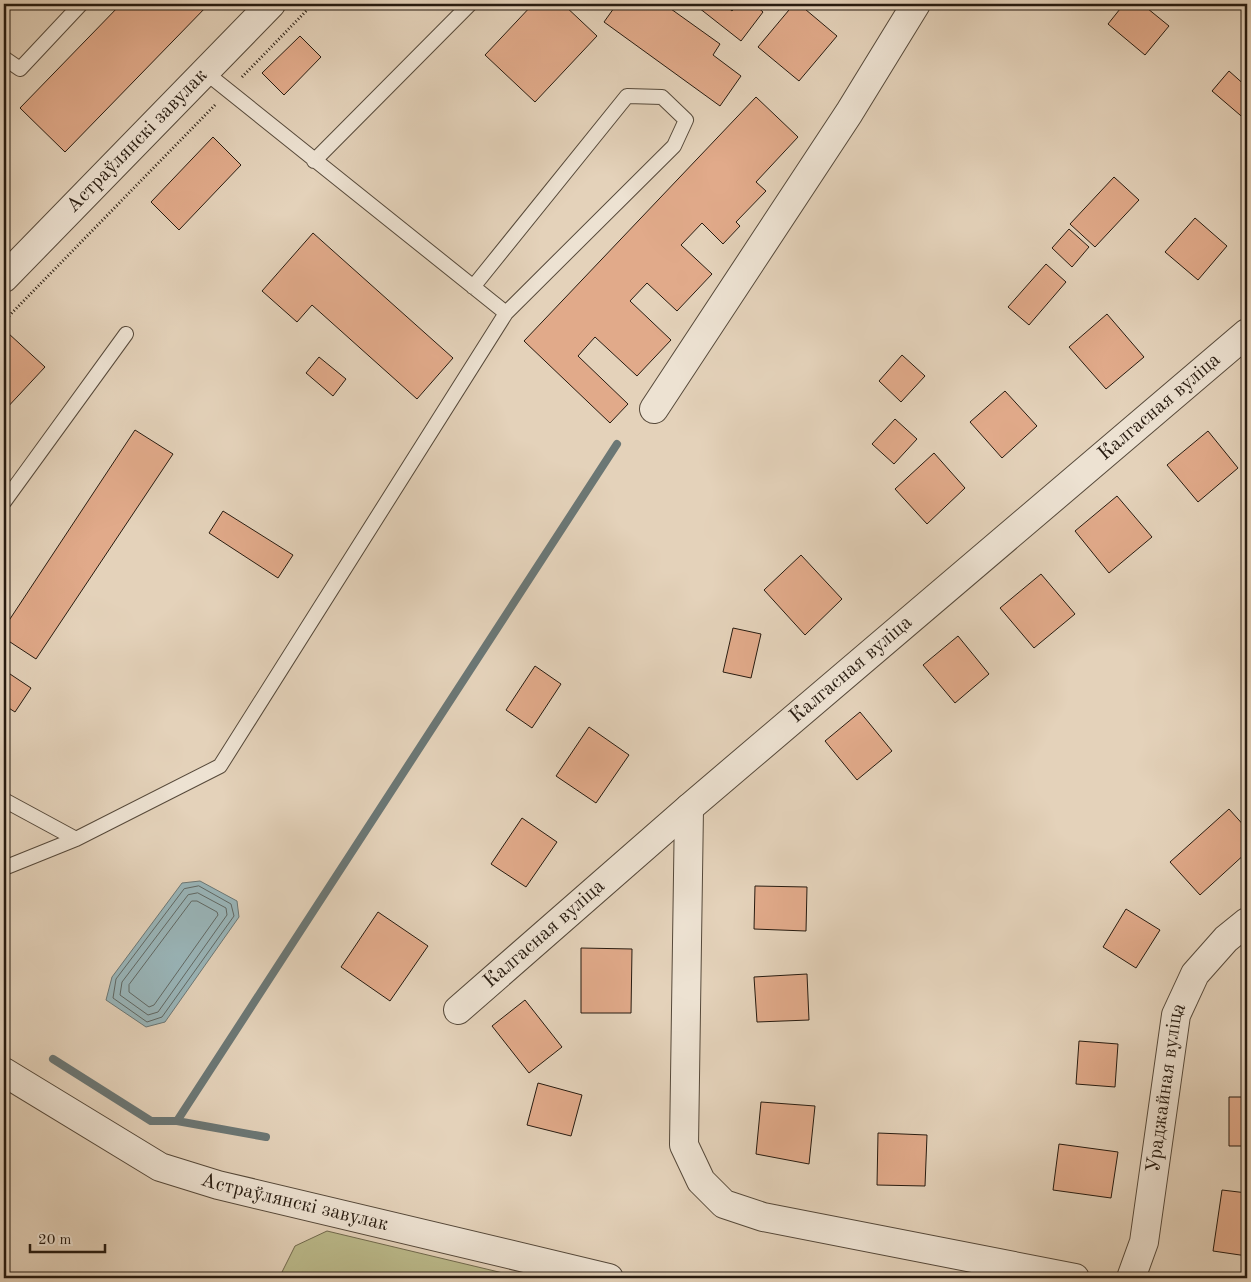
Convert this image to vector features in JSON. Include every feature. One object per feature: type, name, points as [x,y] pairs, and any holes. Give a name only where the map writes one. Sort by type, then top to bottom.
[{"type":"street","name":"Астраўлянскі завулак","points":[[4,278],[271,4]]},
{"type":"street","points":[[654,409],[849,113],[916,4]]},
{"type":"street","name":"Калгасная вуліца","points":[[458,1010],[689,808],[1247,333]]},
{"type":"street","points":[[689,808],[684,1146],[701,1181],[724,1204],[763,1218],[1076,1278]]},
{"type":"street","name":"Ураджайная вуліца","points":[[1131,1278],[1144,1242],[1176,1015],[1195,974],[1226,939],[1247,922]]},
{"type":"street","name":"Астраўлянскі завулак","points":[[4,1072],[160,1167],[218,1185],[609,1278]]},
{"type":"lane","points":[[4,58],[20,69],[81,4]]},
{"type":"lane","points":[[314,161],[470,4]]},
{"type":"lane","points":[[205,72],[506,313]]},
{"type":"lane","points":[[4,868],[76,839],[220,766],[506,313],[674,146],[686,120],[662,97],[627,96],[473,287]]},
{"type":"lane","points":[[4,502],[126,334]]},
{"type":"lane","points":[[4,800],[76,839]]},
{"type":"path","points":[[4,321],[312,4]]},
{"type":"shaded area","points":[[327,1231],[524,1278],[279,1278],[295,1246]]},
{"type":"water","points":[[200,881],[237,901],[239,917],[165,1022],[146,1027],[106,1000],[112,977],[182,883]]},
{"type":"building","points":[[121,4],[209,4],[65,152],[20,108]]},
{"type":"building","points":[[533,4],[563,4],[597,36],[535,102],[485,55]]},
{"type":"building","points":[[609,4],[664,4],[720,44],[713,55],[741,76],[720,106],[604,22],[614,8]]},
{"type":"building","points":[[694,4],[724,4],[732,11],[738,4],[754,4],[763,12],[741,41]]},
{"type":"building","points":[[794,4],[799,4],[837,36],[799,81],[758,47]]},
{"type":"building","points":[[1124,4],[1142,4],[1169,26],[1145,55],[1108,24]]},
{"type":"building","points":[[300,36],[321,57],[284,95],[262,73]]},
{"type":"building","points":[[1229,71],[1247,87],[1247,121],[1212,91]]},
{"type":"building","points":[[756,97],[798,137],[756,182],[766,191],[736,222],[740,226],[723,244],[702,223],[681,245],[712,274],[677,311],[647,283],[630,301],[671,340],[637,376],[595,337],[578,356],[628,404],[610,423],[524,341]]},
{"type":"building","points":[[213,137],[241,165],[179,230],[151,202]]},
{"type":"building","points":[[1114,177],[1139,200],[1095,247],[1070,224]]},
{"type":"building","points":[[1195,218],[1227,246],[1198,280],[1165,252]]},
{"type":"building","points":[[1069,229],[1089,247],[1072,267],[1052,248]]},
{"type":"building","points":[[313,233],[453,358],[417,399],[312,305],[297,322],[262,291]]},
{"type":"building","points":[[1046,264],[1066,282],[1029,325],[1008,307]]},
{"type":"building","points":[[1107,314],[1144,357],[1106,389],[1069,347]]},
{"type":"building","points":[[8,333],[45,367],[4,411],[4,337]]},
{"type":"building","points":[[902,355],[925,376],[901,402],[879,381]]},
{"type":"building","points":[[319,357],[346,379],[333,396],[306,373]]},
{"type":"building","points":[[1005,391],[1037,426],[1002,458],[970,422]]},
{"type":"building","points":[[895,419],[917,439],[894,464],[872,444]]},
{"type":"building","points":[[135,430],[173,454],[36,659],[4,638],[4,628]]},
{"type":"building","points":[[1208,431],[1238,468],[1198,502],[1167,465]]},
{"type":"building","points":[[934,453],[965,488],[927,524],[895,489]]},
{"type":"building","points":[[1117,496],[1152,537],[1109,573],[1075,531]]},
{"type":"building","points":[[223,511],[293,555],[278,578],[209,533]]},
{"type":"building","points":[[801,555],[842,599],[805,635],[764,590]]},
{"type":"building","points":[[1041,574],[1075,614],[1034,648],[1000,608]]},
{"type":"building","points":[[733,628],[761,634],[751,678],[723,672]]},
{"type":"building","points":[[958,636],[989,674],[955,703],[923,665]]},
{"type":"building","points":[[535,666],[561,684],[532,728],[506,710]]},
{"type":"building","points":[[4,670],[31,688],[15,712],[4,705]]},
{"type":"building","points":[[860,712],[892,751],[857,780],[825,741]]},
{"type":"building","points":[[589,727],[629,755],[596,803],[556,776]]},
{"type":"building","points":[[1229,809],[1247,829],[1247,852],[1200,895],[1170,862]]},
{"type":"building","points":[[522,818],[557,842],[526,887],[491,864]]},
{"type":"building","points":[[755,886],[807,887],[806,931],[754,929]]},
{"type":"building","points":[[1126,909],[1160,930],[1136,968],[1103,947]]},
{"type":"building","points":[[378,912],[428,946],[390,1001],[341,967]]},
{"type":"building","points":[[581,948],[632,949],[631,1013],[581,1013]]},
{"type":"building","points":[[807,974],[809,1020],[757,1022],[754,977]]},
{"type":"building","points":[[525,1000],[562,1047],[529,1073],[492,1026]]},
{"type":"building","points":[[1079,1041],[1118,1044],[1115,1087],[1076,1084]]},
{"type":"building","points":[[538,1083],[582,1095],[571,1136],[527,1125]]},
{"type":"building","points":[[1229,1097],[1247,1097],[1247,1146],[1229,1146]]},
{"type":"building","points":[[761,1102],[815,1106],[809,1164],[756,1154]]},
{"type":"building","points":[[878,1133],[927,1135],[925,1186],[877,1185]]},
{"type":"building","points":[[1059,1144],[1118,1152],[1111,1198],[1053,1190]]},
{"type":"building","points":[[1222,1190],[1247,1193],[1247,1256],[1213,1251]]},
{"type":"waterway","points":[[53,1059],[151,1121],[177,1121],[617,444]]},
{"type":"waterway","points":[[177,1121],[266,1137]]}]
